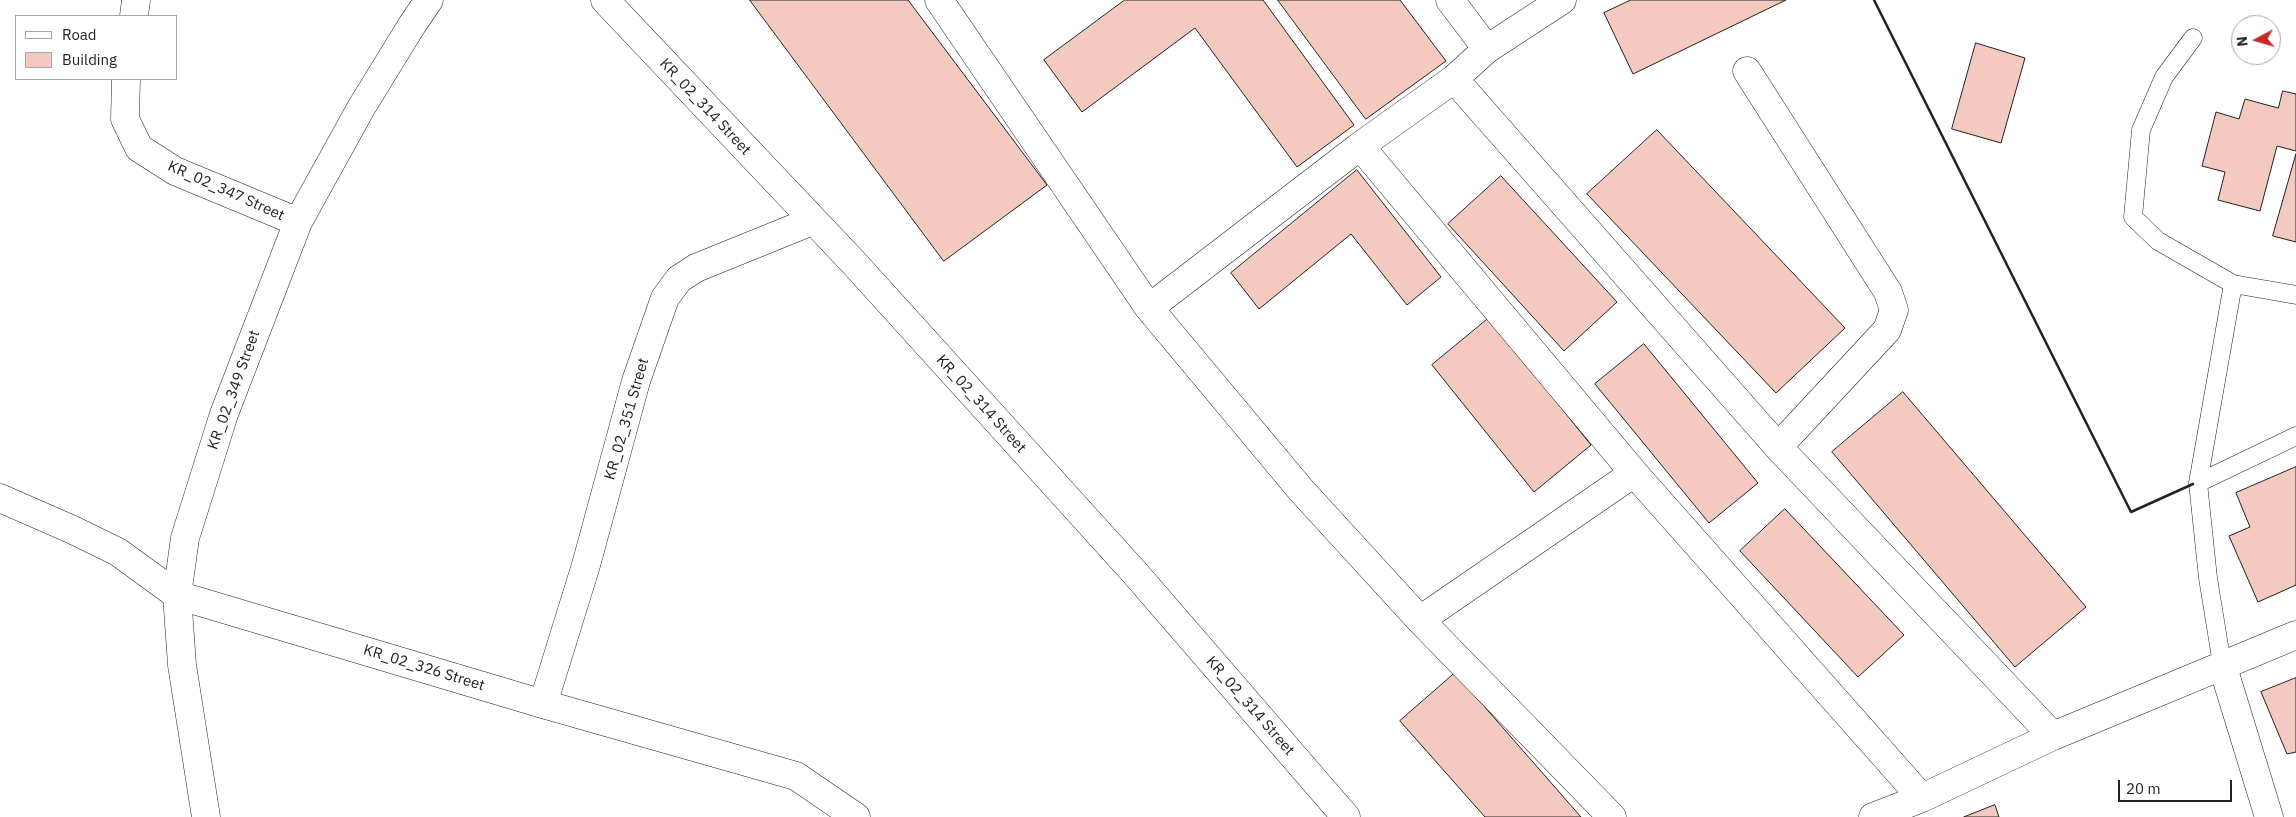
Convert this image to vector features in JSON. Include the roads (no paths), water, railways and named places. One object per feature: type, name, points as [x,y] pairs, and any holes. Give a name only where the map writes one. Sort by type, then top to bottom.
[{"type":"street","points":[[134,15],[136,0]]},
{"type":"street","name":"KR_02_349 Street","points":[[206,817],[182,665],[177,594],[185,538],[224,414],[298,222],[361,108],[429,0]]},
{"type":"street","name":"KR_02_314 Street","points":[[605,0],[812,221],[854,263],[1135,574],[1346,817]]},
{"type":"street","points":[[939,0],[1149,308],[1301,490],[1420,620],[1612,817]]},
{"type":"street","points":[[1450,0],[1487,49]]},
{"type":"street","points":[[1149,308],[1360,146],[1454,79],[1487,49],[1562,0]]},
{"type":"street","points":[[1747,71],[1888,292],[1894,310],[1887,330],[1778,447]]},
{"type":"street","points":[[1454,79],[1778,447],[2053,736]]},
{"type":"street","name":"KR_02_347 Street","points":[[126,80],[125,119],[139,148],[175,171],[298,222]]},
{"type":"street","points":[[1360,146],[1634,473],[1922,798]]},
{"type":"street","name":"KR_02_351 Street","points":[[543,704],[586,565],[636,381],[665,298],[679,279],[696,268],[812,221]]},
{"type":"street","points":[[1420,620],[1634,473]]},
{"type":"street","name":"KR_02_326 Street","points":[[0,498],[118,552],[177,594],[543,704],[796,776],[856,817]]},
{"type":"street","points":[[1873,817],[1922,798],[2053,736],[2296,634]]},
{"type":"street","points":[[2222,664],[2269,817]]},
{"type":"lane","points":[[2194,38],[2164,77],[2141,130],[2133,217],[2158,241],[2233,284],[2296,295]]},
{"type":"lane","points":[[2222,664],[2208,578],[2198,483],[2233,284]]},
{"type":"lane","points":[[2198,483],[2296,436]]}]
